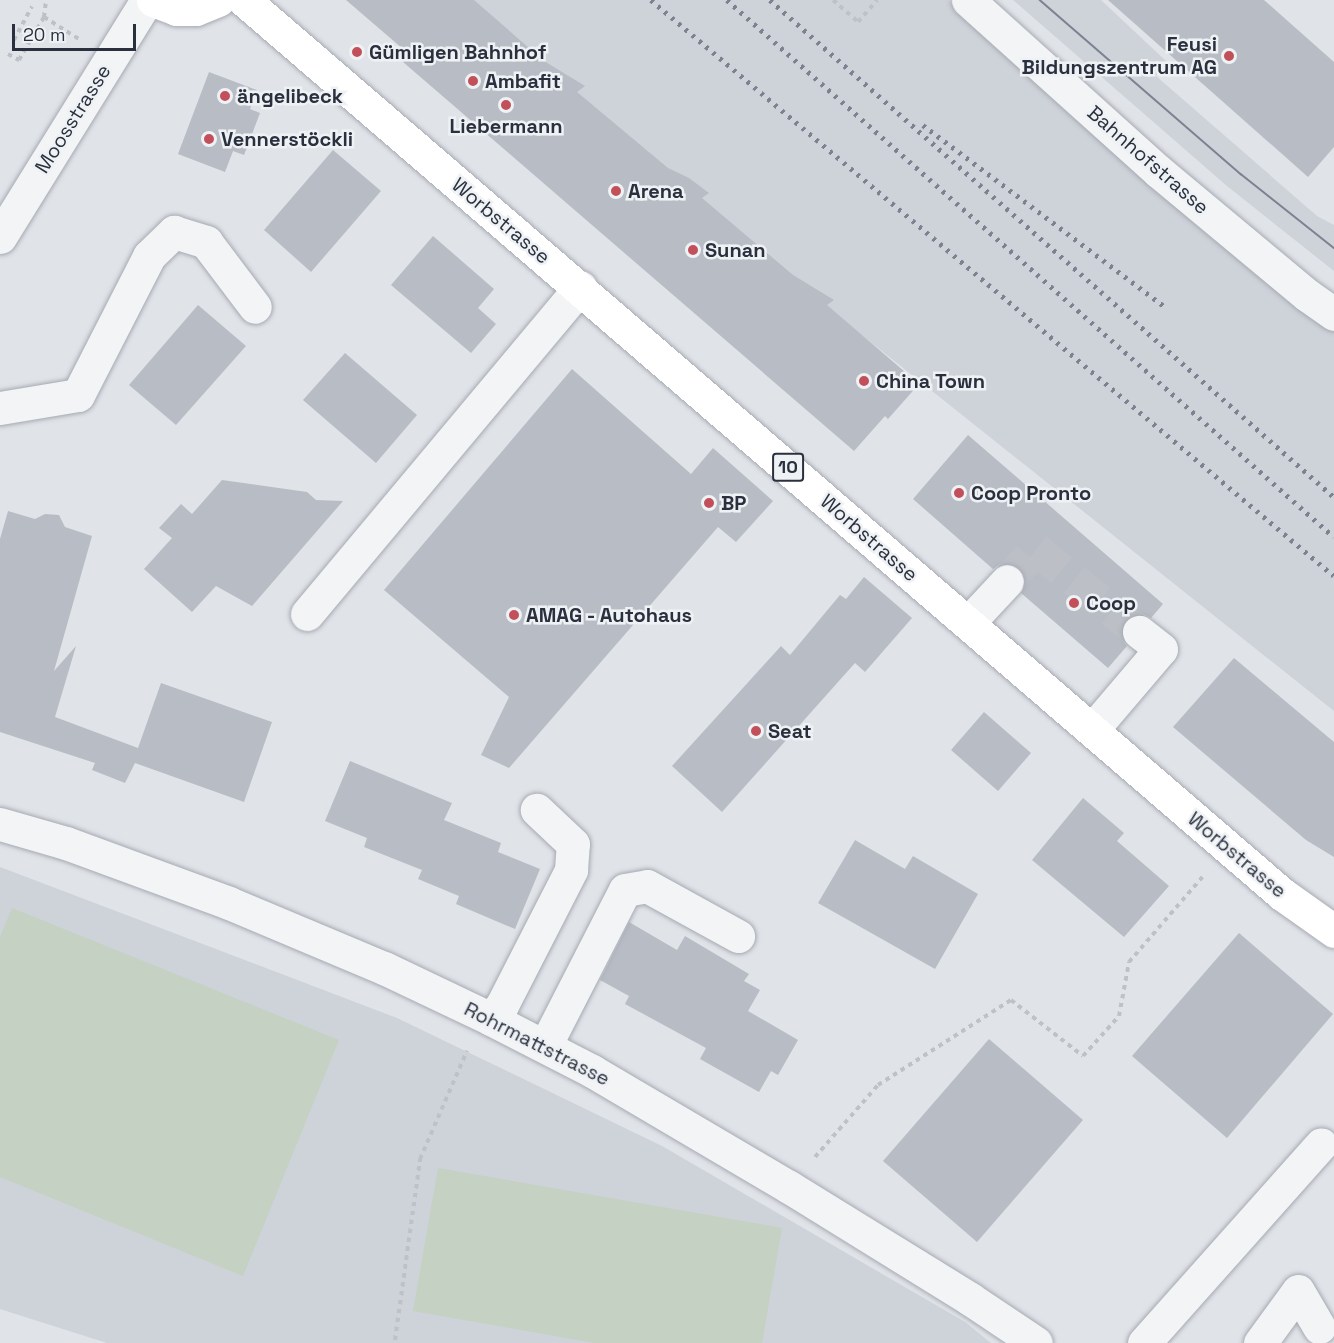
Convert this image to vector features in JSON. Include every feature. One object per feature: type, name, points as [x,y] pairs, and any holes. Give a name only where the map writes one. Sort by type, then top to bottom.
[{"type":"main road","points":[[153,0],[176,9],[196,9],[218,0]]},
{"type":"main road","name":"Worbstrasse","points":[[244,0],[333,80],[580,287],[1282,894],[1334,931]]},
{"type":"street","name":"Moosstrasse","points":[[0,237],[147,0]]},
{"type":"street","name":"Bahnhofstrasse","points":[[968,0],[1158,171],[1307,295],[1334,314]]},
{"type":"street","points":[[0,408],[78,395],[148,256],[174,232],[206,242],[255,307]]},
{"type":"street","points":[[307,614],[580,287]]},
{"type":"street","points":[[968,623],[1007,581]]},
{"type":"street","points":[[1092,730],[1161,649],[1139,632]]},
{"type":"street","points":[[491,1019],[502,1005],[571,870],[573,844],[537,810]]},
{"type":"street","name":"Rohrmattstrasse","points":[[0,824],[66,843],[228,903],[384,968],[545,1046],[789,1187],[970,1299],[1035,1343]]},
{"type":"street","points":[[545,1046],[625,890],[647,886],[738,936]]},
{"type":"street","points":[[1144,1343],[1321,1144]]},
{"type":"street","points":[[1260,1343],[1298,1291],[1319,1327]]},
{"type":"path","points":[[8,54],[19,60],[44,16],[46,0]]},
{"type":"path","points":[[833,0],[858,21],[878,0]]},
{"type":"path","points":[[14,40],[32,6]]},
{"type":"path","points":[[44,16],[85,42]]},
{"type":"path","points":[[789,1187],[878,1085],[1011,1000],[1083,1056],[1119,1016],[1129,962],[1228,847]]},
{"type":"path","points":[[395,1341],[420,1159],[469,1046],[491,1019]]},
{"type":"shaded area","points":[[441,0],[948,0],[1334,332],[1334,711]]},
{"type":"shaded area","points":[[1013,0],[1101,0],[1167,62],[1156,76],[1317,216],[1334,225],[1334,271],[1227,186]]},
{"type":"shaded area","points":[[0,867],[397,1018],[662,1146],[965,1322],[991,1343],[107,1343],[0,1309]]},
{"type":"green space","points":[[12,908],[339,1040],[243,1276],[0,1177],[0,937]]},
{"type":"green space","points":[[438,1168],[782,1228],[762,1343],[595,1343],[413,1311]]},
{"type":"building","points":[[346,0],[474,0],[544,61],[585,86],[577,92],[668,168],[689,178],[709,193],[702,198],[793,275],[834,300],[827,305],[919,384],[888,419],[885,416],[854,451],[403,62],[410,55]]},
{"type":"building","name":"Feusi Bildungszentrum AG","points":[[1108,0],[1264,0],[1334,62],[1334,147],[1308,177]]},
{"type":"building","points":[[209,72],[257,90],[250,109],[260,113],[244,155],[233,151],[225,172],[178,154]]},
{"type":"building","points":[[333,150],[381,191],[311,272],[264,230]]},
{"type":"building","points":[[433,236],[494,289],[478,308],[496,324],[471,353],[391,285]]},
{"type":"building","points":[[198,305],[246,346],[176,425],[129,385]]},
{"type":"building","points":[[345,353],[417,415],[376,463],[303,400]]},
{"type":"building","points":[[572,369],[691,474],[713,448],[773,501],[736,542],[718,527],[509,768],[481,755],[509,697],[384,590]]},
{"type":"building","points":[[968,435],[1163,604],[1151,618],[1141,613],[1131,615],[1125,620],[1120,630],[1122,640],[1127,646],[1108,668],[1021,593],[1025,585],[1025,576],[1019,567],[1012,563],[1002,563],[993,569],[913,499]]},
{"type":"building","points":[[222,480],[307,492],[316,500],[343,501],[252,606],[216,586],[192,612],[144,569],[172,538],[159,528],[181,504],[192,514]]},
{"type":"building","points":[[8,511],[35,519],[45,514],[59,515],[65,527],[92,536],[54,671],[76,646],[55,717],[138,748],[161,683],[272,722],[244,802],[135,763],[125,783],[92,770],[95,763],[0,732],[0,539]]},
{"type":"building","points":[[864,577],[912,618],[865,672],[855,663],[722,812],[672,766],[781,646],[790,655],[840,595],[846,599]]},
{"type":"building","points":[[1234,658],[1334,742],[1334,857],[1306,840],[1173,727]]},
{"type":"building","points":[[984,712],[1031,753],[998,791],[951,750]]},
{"type":"building","points":[[350,761],[452,803],[444,820],[501,843],[498,852],[540,869],[515,929],[456,904],[459,896],[418,879],[422,870],[364,847],[367,838],[325,821]]},
{"type":"building","points":[[1083,798],[1124,833],[1117,841],[1169,886],[1124,937],[1032,860]]},
{"type":"building","points":[[855,840],[905,869],[913,856],[978,894],[935,969],[818,903]]},
{"type":"building","points":[[629,922],[677,950],[685,936],[749,974],[744,981],[760,990],[748,1011],[798,1040],[778,1075],[771,1071],[759,1092],[700,1059],[706,1048],[625,1004],[629,996],[600,980]]},
{"type":"building","points":[[1239,933],[1333,1014],[1227,1138],[1132,1056]]},
{"type":"building","points":[[989,1039],[1083,1120],[977,1242],[883,1161]]},
{"type":"tunnel","points":[[1007,581],[1036,549],[1139,632]]},
{"type":"tram line","points":[[1040,0],[1241,174],[1334,248]]},
{"type":"railway","points":[[651,0],[1334,576]]},
{"type":"railway","points":[[727,0],[1334,537]]},
{"type":"railway","points":[[770,0],[1334,497]]},
{"type":"railway","points":[[923,125],[1164,306]]},
{"type":"place","name":"Gümligen Bahnhof","points":[[357,52]]},
{"type":"place","name":"Feusi Bildungszentrum AG","points":[[1229,56]]},
{"type":"place","name":"Ambafit","points":[[473,81]]},
{"type":"place","name":"ängelibeck","points":[[225,96]]},
{"type":"place","name":"Liebermann","points":[[506,105]]},
{"type":"place","name":"Vennerstöckli","points":[[209,139]]},
{"type":"place","name":"Arena","points":[[616,191]]},
{"type":"place","name":"Sunan","points":[[693,250]]},
{"type":"place","name":"China Town","points":[[864,381]]},
{"type":"place","name":"Coop Pronto","points":[[959,493]]},
{"type":"place","name":"BP","points":[[709,503]]},
{"type":"place","name":"Coop","points":[[1074,603]]},
{"type":"place","name":"AMAG - Autohaus","points":[[514,615]]},
{"type":"place","name":"Seat","points":[[756,731]]}]
